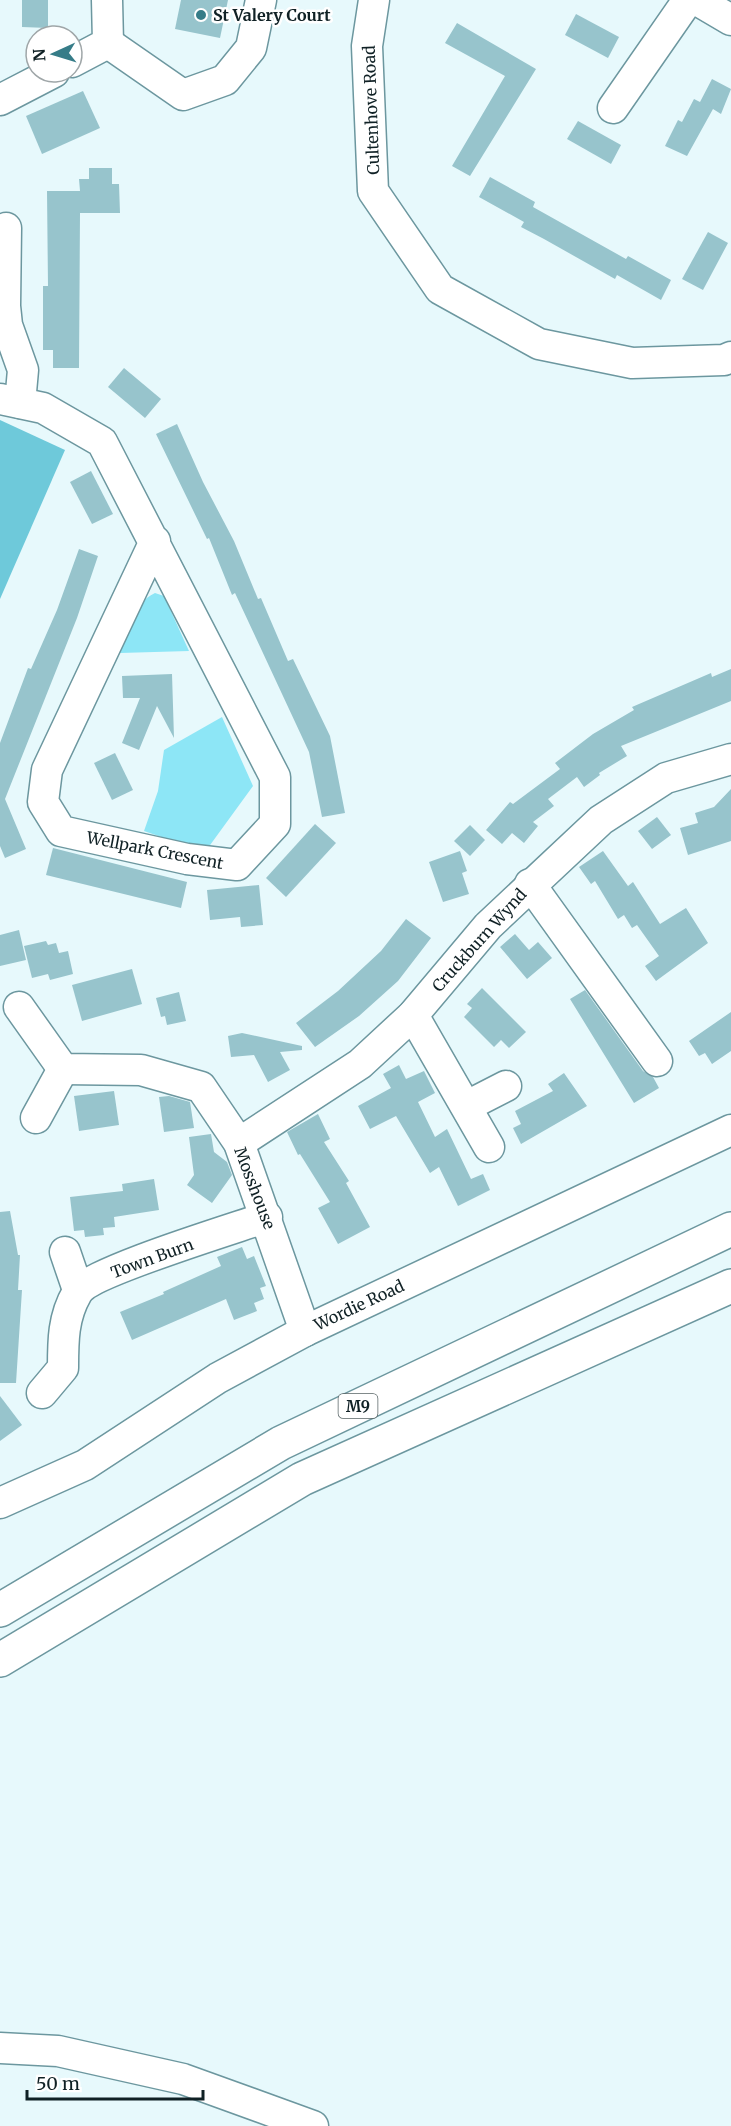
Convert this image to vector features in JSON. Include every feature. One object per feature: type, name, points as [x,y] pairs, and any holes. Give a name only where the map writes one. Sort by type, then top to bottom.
[{"type":"highway","name":"M9","points":[[0,1610],[281,1443],[731,1229]]},
{"type":"highway","points":[[0,1660],[303,1479],[731,1286]]},
{"type":"street","points":[[107,0],[108,43]]},
{"type":"street","points":[[108,43],[183,95],[225,80],[250,48],[261,0]]},
{"type":"street","name":"Cultenhove Road","points":[[374,0],[367,46],[374,191],[440,289],[539,344],[632,363],[724,360],[731,357]]},
{"type":"street","points":[[613,108],[688,0]]},
{"type":"street","points":[[697,0],[731,20]]},
{"type":"street","points":[[84,56],[108,43]]},
{"type":"street","points":[[0,100],[31,84]]},
{"type":"street","points":[[6,228],[5,306],[7,325],[23,370],[10,401]]},
{"type":"street","name":"Wellpark Crescent","points":[[10,401],[43,408],[102,442],[155,541],[274,777],[275,824],[237,865],[187,859],[61,831],[44,802],[48,770],[155,541]]},
{"type":"street","name":"Cruckburn Wynd","points":[[239,1143],[360,1064],[413,1015],[488,926],[530,884],[601,820],[666,778],[731,759]]},
{"type":"street","points":[[530,884],[657,1060]]},
{"type":"street","points":[[19,1007],[63,1069],[36,1118]]},
{"type":"street","points":[[413,1015],[489,1147]]},
{"type":"street","name":"Mosshouse","points":[[63,1069],[141,1070],[201,1087],[239,1143],[267,1217],[305,1331]]},
{"type":"street","points":[[467,1107],[506,1086]]},
{"type":"street","name":"Wordie Road","points":[[0,1503],[85,1466],[218,1378],[305,1331],[731,1130]]},
{"type":"street","name":"Town Burn","points":[[78,1290],[120,1267],[267,1217]]},
{"type":"street","points":[[42,1393],[63,1368],[62,1330],[78,1290],[65,1252]]},
{"type":"street","points":[[0,2048],[58,2051],[183,2079],[313,2126]]},
{"type":"shaded area","points":[[0,420],[65,450],[0,599]]},
{"type":"shaded area","points":[[155,593],[164,596],[189,651],[120,653],[136,611],[147,598]]},
{"type":"shaded area","points":[[222,717],[253,786],[205,852],[144,831],[158,791],[164,750]]},
{"type":"building","points":[[22,0],[48,0],[48,24],[24,24],[22,27]]},
{"type":"building","name":"St Valery Court","points":[[181,0],[228,0],[220,38],[175,29]]},
{"type":"building","points":[[576,14],[619,37],[608,58],[565,35]]},
{"type":"building","points":[[457,23],[536,69],[470,176],[452,166],[505,76],[445,43]]},
{"type":"building","points":[[712,79],[731,89],[721,114],[713,109],[687,156],[665,146],[678,120],[682,122],[694,99],[700,102]]},
{"type":"building","points":[[83,91],[100,128],[42,154],[26,116]]},
{"type":"building","points":[[578,121],[621,145],[611,164],[567,139]]},
{"type":"building","points":[[89,168],[112,168],[112,184],[119,184],[120,213],[80,213],[79,368],[53,368],[53,350],[43,350],[43,286],[48,286],[47,191],[80,191],[79,179],[89,179]]},
{"type":"building","points":[[490,177],[535,202],[533,207],[626,259],[628,256],[671,280],[661,300],[617,275],[615,279],[521,227],[524,222],[479,197]]},
{"type":"building","points":[[708,232],[728,243],[703,290],[682,279]]},
{"type":"building","points":[[124,368],[161,399],[145,418],[108,387]]},
{"type":"building","points":[[177,424],[203,482],[234,541],[258,599],[261,598],[288,661],[293,659],[330,736],[345,813],[322,817],[309,752],[235,593],[232,595],[209,538],[207,539],[156,434]]},
{"type":"building","points":[[91,471],[113,514],[92,524],[70,482]]},
{"type":"building","points":[[79,549],[98,556],[77,618],[5,799],[26,849],[5,858],[0,846],[0,743],[28,668],[31,669],[57,610]]},
{"type":"building","points":[[731,669],[731,701],[621,746],[627,756],[599,773],[600,775],[584,787],[577,777],[548,799],[554,806],[533,822],[538,826],[524,843],[512,833],[502,844],[486,830],[510,802],[513,804],[560,769],[555,763],[593,734],[634,710],[632,707],[711,673],[712,677]]},
{"type":"building","points":[[172,674],[174,738],[157,706],[139,750],[122,743],[140,698],[123,698],[122,676]]},
{"type":"building","points":[[115,753],[133,790],[112,800],[94,763]]},
{"type":"building","points":[[731,789],[731,841],[688,855],[680,828],[698,823],[695,813],[714,807]]},
{"type":"building","points":[[657,817],[671,835],[652,849],[638,831]]},
{"type":"building","points":[[315,824],[336,843],[286,897],[266,878]]},
{"type":"building","points":[[470,825],[485,840],[470,856],[454,841]]},
{"type":"building","points":[[53,848],[187,882],[181,908],[46,875]]},
{"type":"building","points":[[460,851],[467,871],[462,873],[469,894],[443,902],[429,862]]},
{"type":"building","points":[[603,851],[628,886],[633,882],[660,924],[686,908],[708,943],[656,981],[645,966],[659,956],[637,925],[632,928],[624,915],[618,919],[595,881],[591,884],[579,867]]},
{"type":"building","points":[[259,885],[263,925],[241,927],[240,917],[210,920],[207,890]]},
{"type":"building","points":[[406,919],[431,938],[398,981],[359,1016],[315,1047],[296,1023],[338,991],[381,951]]},
{"type":"building","points":[[19,930],[26,960],[0,966],[0,935]]},
{"type":"building","points":[[515,934],[529,950],[538,942],[552,958],[527,979],[500,947]]},
{"type":"building","points":[[46,941],[48,945],[56,943],[59,953],[68,951],[73,974],[50,980],[48,974],[32,978],[24,946]]},
{"type":"building","points":[[132,969],[142,1004],[82,1021],[72,985]]},
{"type":"building","points":[[482,988],[526,1032],[509,1048],[501,1040],[494,1047],[464,1017],[472,1008],[467,1004]]},
{"type":"building","points":[[585,990],[643,1071],[653,1077],[659,1088],[634,1103],[570,999]]},
{"type":"building","points":[[179,992],[186,1021],[167,1025],[165,1016],[161,1017],[156,998]]},
{"type":"building","points":[[731,1012],[731,1051],[712,1064],[705,1053],[699,1056],[689,1041]]},
{"type":"building","points":[[242,1033],[302,1046],[302,1050],[280,1052],[290,1070],[268,1082],[254,1055],[231,1057],[228,1036]]},
{"type":"building","points":[[399,1065],[406,1079],[424,1071],[435,1093],[418,1102],[435,1137],[447,1129],[471,1179],[483,1174],[490,1190],[458,1206],[439,1167],[430,1173],[396,1116],[370,1129],[358,1106],[391,1088],[383,1074]]},
{"type":"building","points":[[564,1073],[587,1106],[521,1144],[513,1128],[521,1124],[515,1111],[553,1091],[548,1084]]},
{"type":"building","points":[[114,1091],[119,1125],[79,1131],[74,1096]]},
{"type":"building","points":[[169,1096],[190,1102],[194,1128],[164,1132],[159,1097]]},
{"type":"building","points":[[318,1114],[330,1139],[324,1142],[349,1181],[346,1183],[370,1227],[338,1244],[318,1208],[330,1202],[300,1154],[298,1155],[287,1132]]},
{"type":"building","points":[[211,1134],[214,1152],[227,1162],[232,1175],[212,1203],[187,1185],[194,1175],[189,1137]]},
{"type":"building","points":[[154,1179],[159,1210],[114,1217],[115,1227],[103,1228],[104,1235],[85,1237],[84,1230],[74,1231],[70,1197],[123,1191],[122,1184]]},
{"type":"building","points":[[10,1211],[18,1255],[20,1255],[18,1290],[22,1290],[16,1383],[0,1383],[0,1212]]},
{"type":"building","points":[[242,1247],[247,1259],[254,1256],[266,1286],[260,1288],[264,1299],[254,1303],[257,1311],[234,1320],[226,1299],[132,1340],[120,1312],[164,1294],[163,1292],[221,1266],[217,1257]]},
{"type":"building","points":[[0,1396],[22,1425],[0,1441]]},
{"type":"place","name":"St Valery Court","points":[[201,15]]}]
